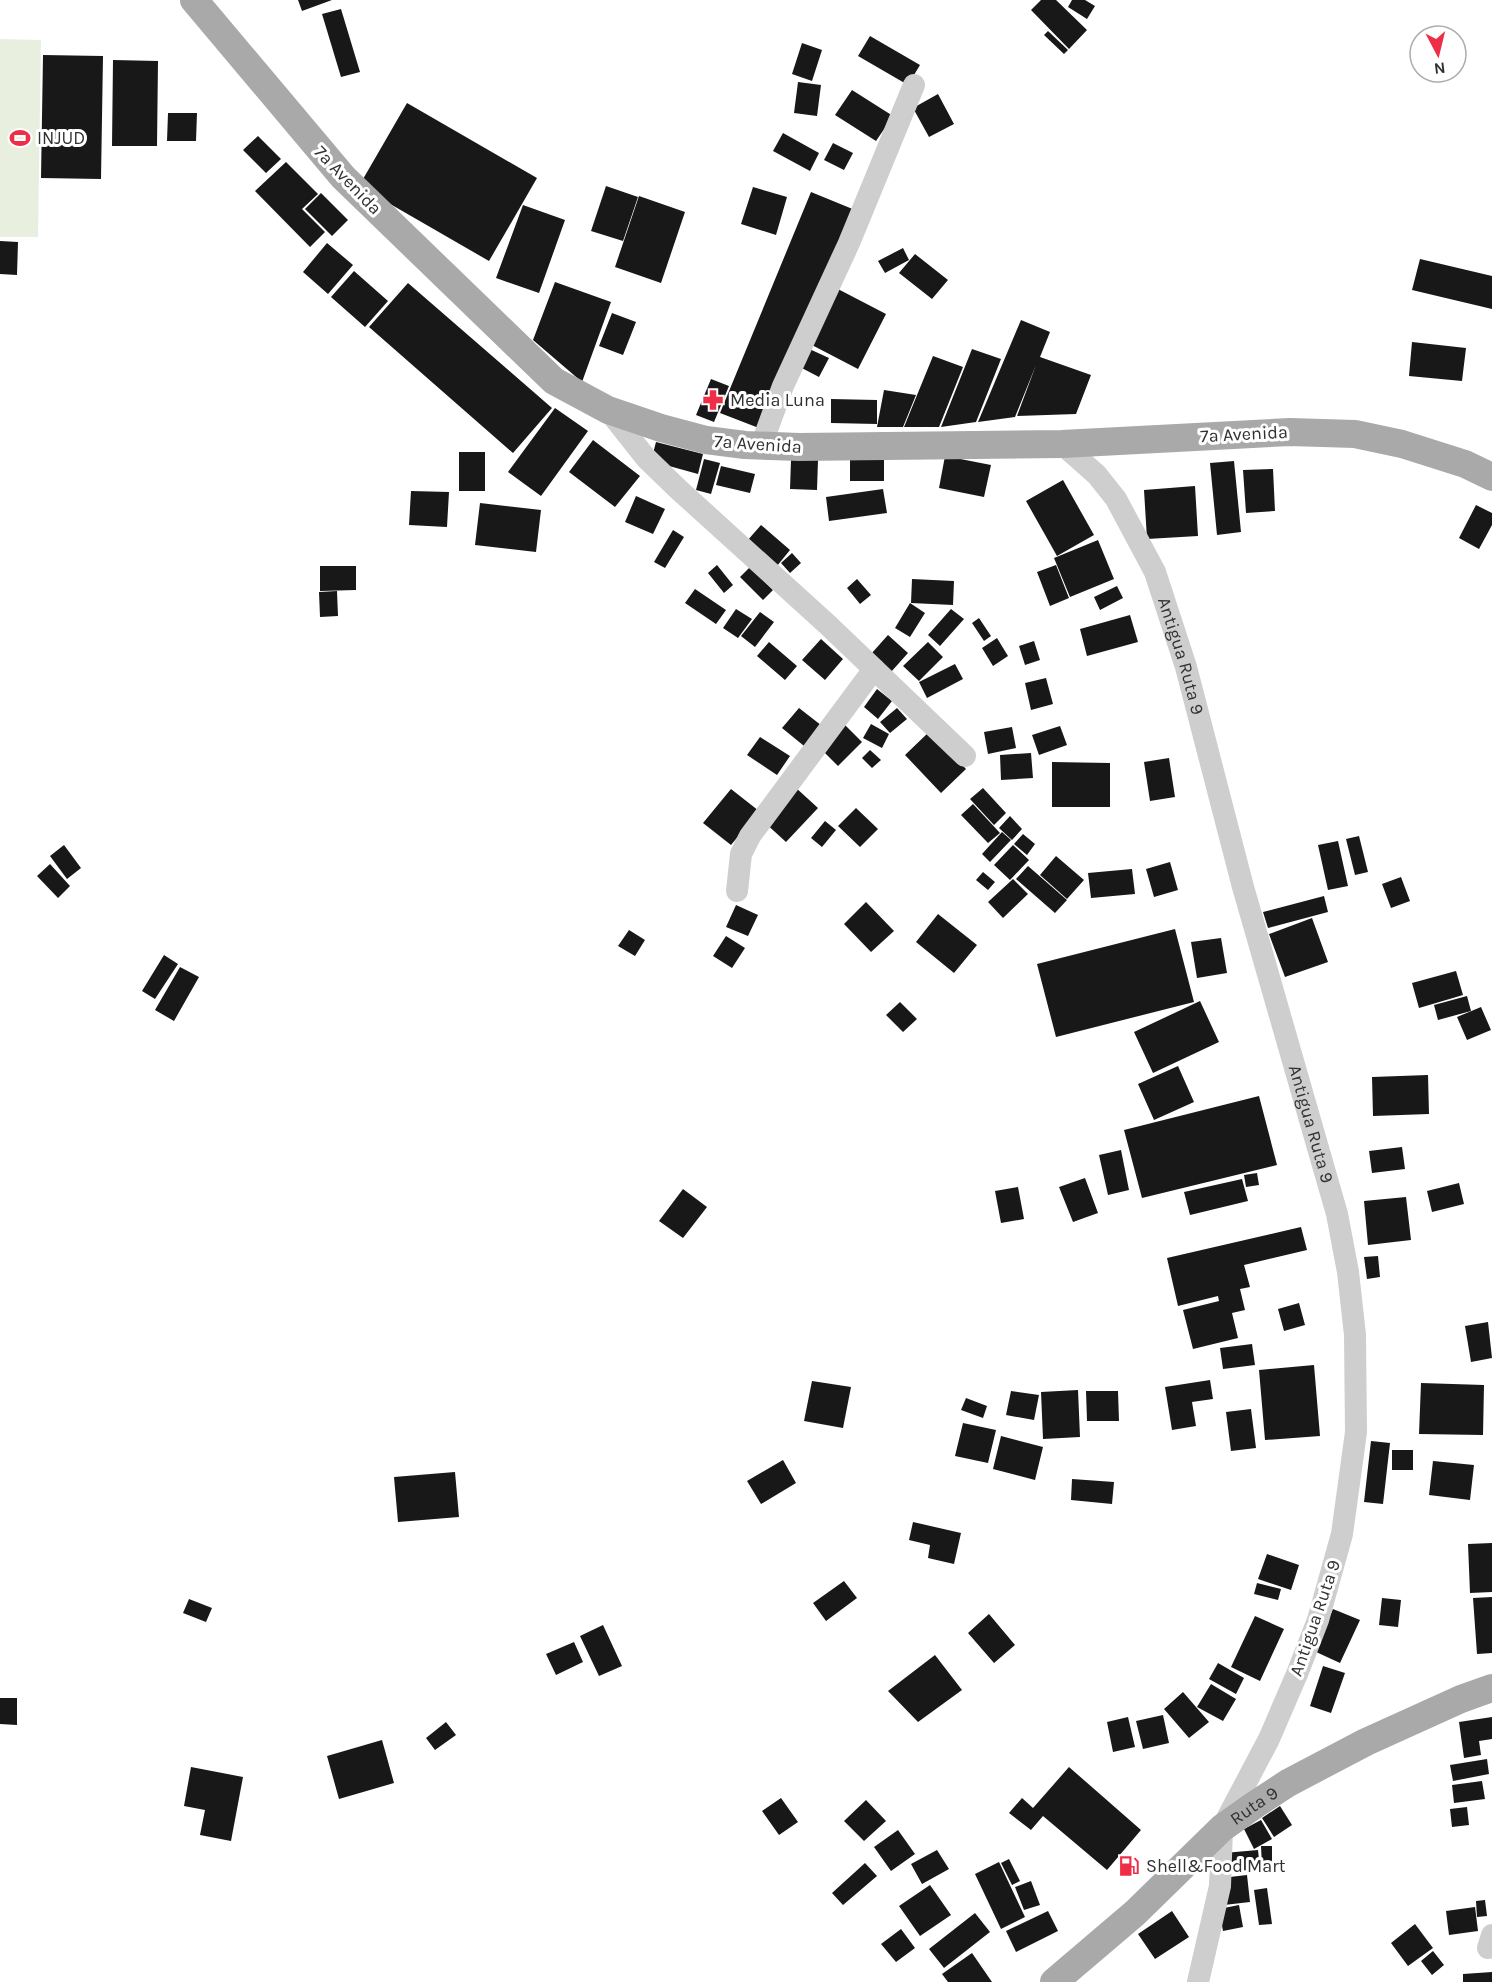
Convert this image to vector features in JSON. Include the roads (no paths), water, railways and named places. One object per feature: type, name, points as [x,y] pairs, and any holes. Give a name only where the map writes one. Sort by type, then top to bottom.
[{"type":"main road","name":"7ª Avenida","points":[[194,0],[343,177],[555,381],[608,410],[706,440],[761,446],[1062,444],[1290,432],[1355,434],[1402,444],[1465,464],[1492,477]]},
{"type":"main road","name":"Ruta 9","points":[[1054,1982],[1135,1913],[1222,1828],[1288,1783],[1366,1742],[1461,1699],[1492,1688]]},
{"type":"street","points":[[761,446],[783,386],[849,243],[914,86]]},
{"type":"street","points":[[608,410],[646,458],[874,669],[964,756]]},
{"type":"street","name":"Antigua Ruta 9","points":[[1062,444],[1097,475],[1116,498],[1155,572],[1186,667],[1243,887],[1337,1214],[1348,1272],[1357,1378],[1356,1432],[1342,1534],[1318,1620],[1298,1674],[1269,1739],[1222,1828]]},
{"type":"street","points":[[737,891],[741,854],[750,836],[874,669]]},
{"type":"street","points":[[1198,1982],[1220,1886],[1222,1828]]},
{"type":"place","name":"INJUD","points":[[20,138]]},
{"type":"place","name":"Media Luna","points":[[713,400]]},
{"type":"place","name":"Shell&Food Mart","points":[[1129,1866]]}]
